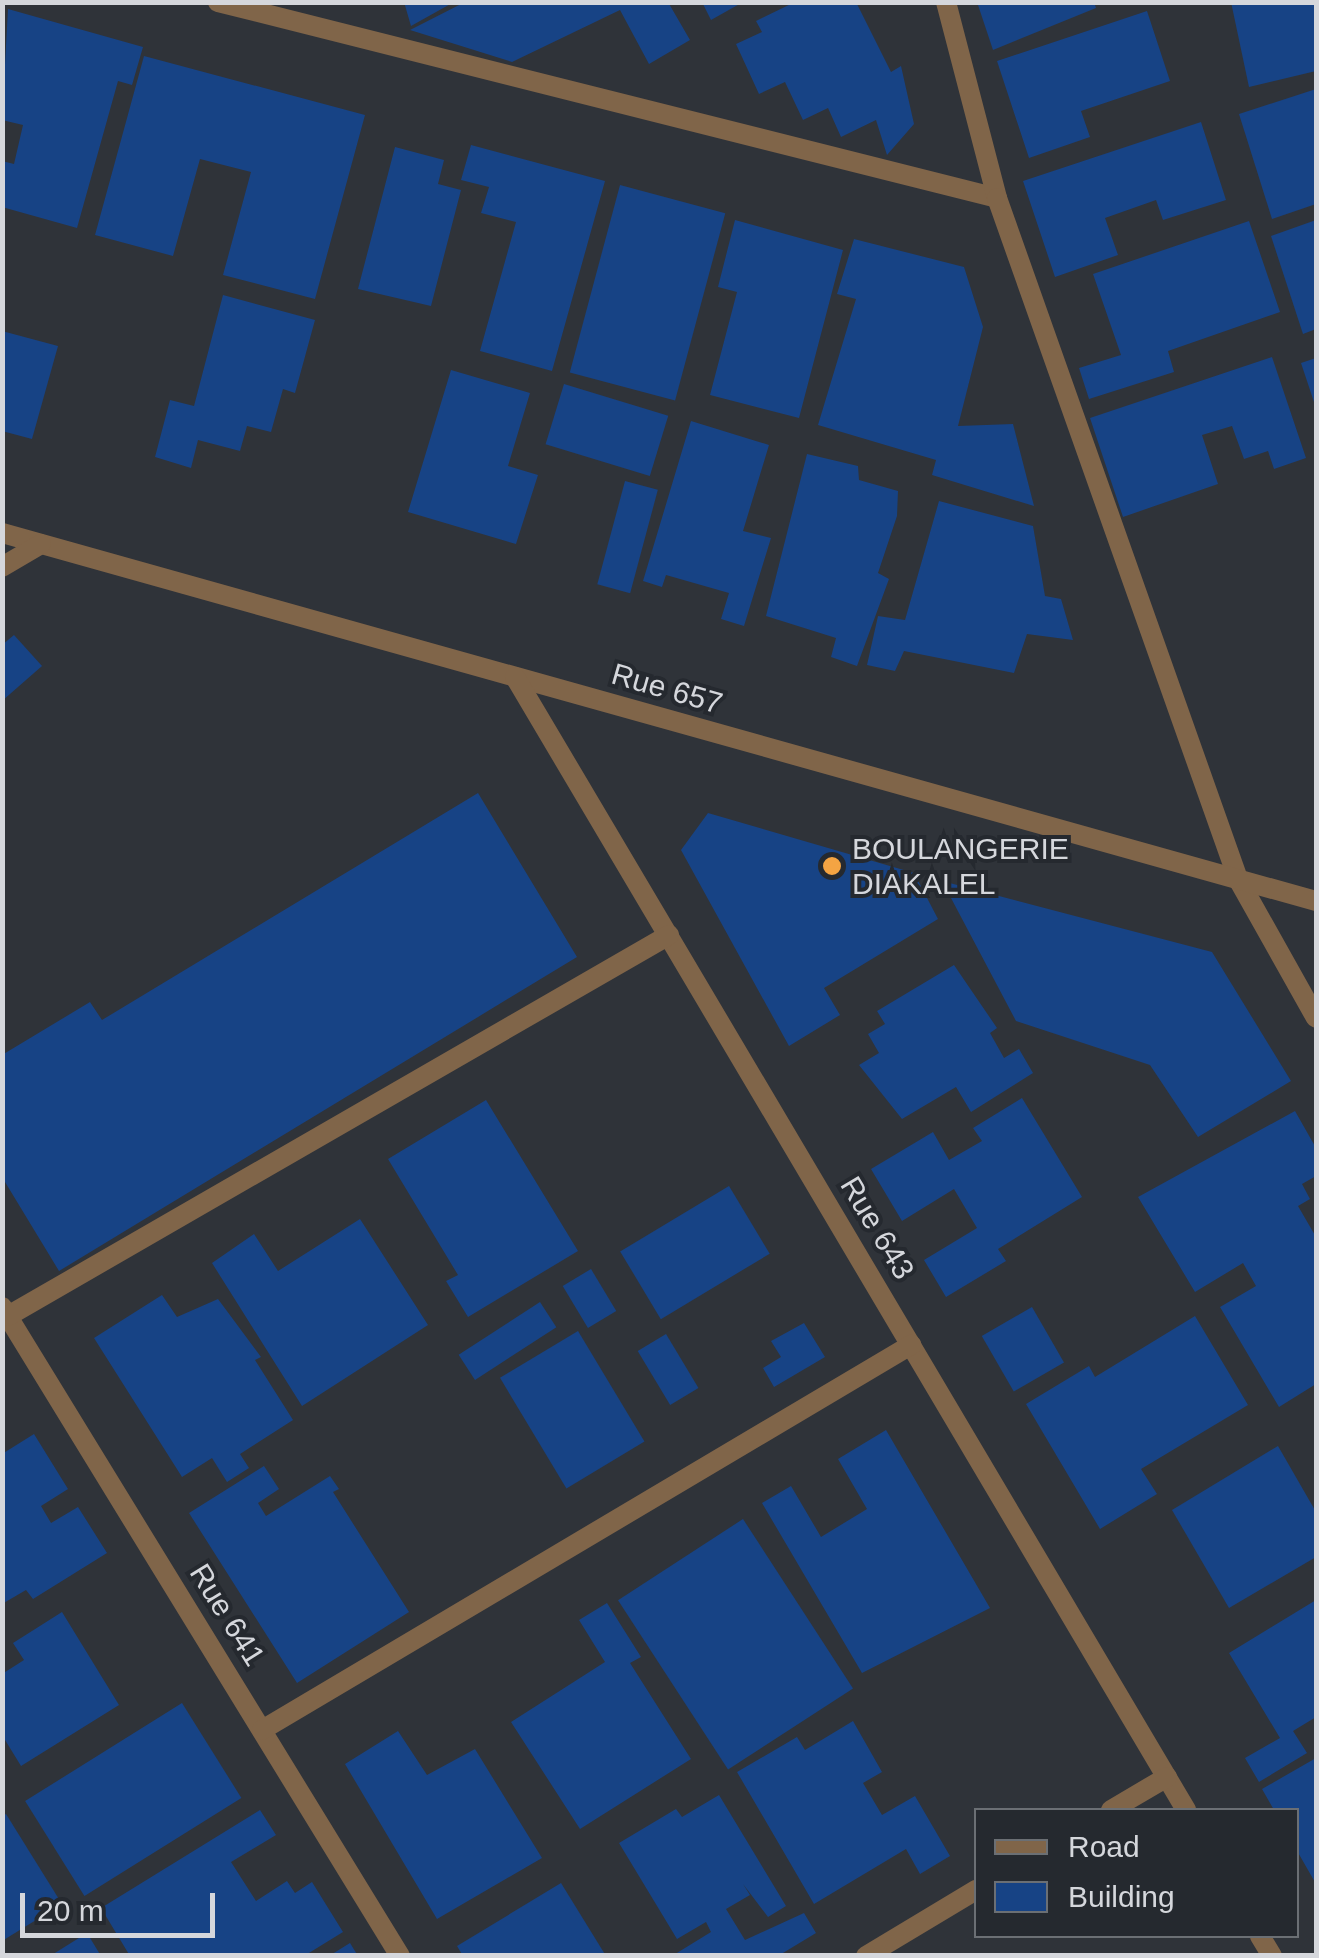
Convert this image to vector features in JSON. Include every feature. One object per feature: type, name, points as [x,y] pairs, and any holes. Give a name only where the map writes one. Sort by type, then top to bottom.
[{"type":"street","points":[[218,2],[996,198]]},
{"type":"street","points":[[946,2],[996,198],[1238,879],[1316,1018]]},
{"type":"street","name":"Rue 657","points":[[2,533],[1316,901]]},
{"type":"street","points":[[2,567],[41,544]]},
{"type":"street","name":"Rue 643","points":[[515,677],[1185,1808]]},
{"type":"street","points":[[5,1312],[668,935]]},
{"type":"street","name":"Rue 641","points":[[5,1312],[400,1956]]},
{"type":"street","points":[[262,1730],[911,1345]]},
{"type":"street","points":[[1114,1808],[1167,1777]]},
{"type":"street","points":[[866,1956],[974,1891]]},
{"type":"building","points":[[404,2],[454,2],[411,26]]},
{"type":"building","points":[[465,2],[668,2],[690,40],[649,64],[620,10],[512,62],[410,30]]},
{"type":"building","points":[[702,2],[743,2],[711,20]]},
{"type":"building","points":[[795,2],[856,2],[891,72],[901,66],[914,124],[887,155],[876,120],[841,137],[828,108],[803,120],[785,82],[759,94],[736,44],[762,32],[756,21]]},
{"type":"building","points":[[977,2],[1094,2],[1096,8],[993,50]]},
{"type":"building","points":[[1231,2],[1316,2],[1316,71],[1249,87]]},
{"type":"building","points":[[8,9],[143,47],[132,85],[118,81],[77,228],[2,207],[2,161],[14,164],[23,125],[2,120]]},
{"type":"building","points":[[1147,11],[1170,81],[1081,111],[1090,137],[1029,158],[997,61]]},
{"type":"building","points":[[144,56],[365,115],[315,299],[223,275],[251,172],[200,159],[173,256],[95,235]]},
{"type":"building","points":[[1316,89],[1316,204],[1272,219],[1239,114]]},
{"type":"building","points":[[1201,122],[1226,200],[1163,220],[1156,200],[1105,218],[1118,255],[1055,277],[1023,181]]},
{"type":"building","points":[[471,145],[605,181],[552,371],[480,351],[516,222],[481,213],[489,187],[461,180]]},
{"type":"building","points":[[395,147],[444,160],[438,184],[461,190],[431,306],[358,289]]},
{"type":"building","points":[[620,185],[725,213],[675,401],[570,372]]},
{"type":"building","points":[[735,220],[843,250],[799,418],[710,395],[737,292],[718,287]]},
{"type":"building","points":[[1316,220],[1316,329],[1303,334],[1271,236]]},
{"type":"building","points":[[1249,221],[1280,312],[1168,351],[1174,372],[1089,399],[1079,368],[1121,355],[1093,274]]},
{"type":"building","points":[[854,239],[964,267],[983,327],[958,426],[1013,424],[1034,506],[932,475],[936,460],[818,425],[856,299],[837,294]]},
{"type":"building","points":[[223,295],[315,320],[295,393],[283,389],[271,432],[247,426],[240,451],[198,440],[191,468],[155,457],[170,400],[194,406]]},
{"type":"building","points":[[2,331],[58,346],[32,439],[2,431]]},
{"type":"building","points":[[1272,357],[1306,458],[1274,469],[1268,451],[1244,459],[1232,426],[1202,435],[1218,484],[1123,517],[1090,418]]},
{"type":"building","points":[[1316,358],[1316,408],[1301,363]]},
{"type":"building","points":[[451,370],[530,393],[508,466],[538,475],[516,544],[408,512]]},
{"type":"building","points":[[564,384],[668,416],[650,476],[546,444]]},
{"type":"building","points":[[691,421],[769,445],[743,531],[771,538],[744,626],[721,619],[729,593],[666,575],[662,587],[643,581]]},
{"type":"building","points":[[807,454],[858,466],[859,480],[898,491],[897,516],[878,573],[889,579],[857,666],[831,657],[836,638],[766,616]]},
{"type":"building","points":[[625,481],[658,490],[630,593],[597,584]]},
{"type":"building","points":[[939,501],[1033,526],[1045,596],[1061,599],[1073,640],[1027,634],[1014,673],[904,651],[895,671],[867,665],[878,616],[905,620]]},
{"type":"building","points":[[14,635],[42,666],[2,701],[2,645]]},
{"type":"building","points":[[478,793],[577,957],[59,1271],[2,1177],[2,1055],[90,1002],[102,1020]]},
{"type":"building","points":[[708,813],[914,873],[938,919],[824,988],[840,1015],[789,1046],[681,850]]},
{"type":"building","points":[[942,881],[1212,952],[1291,1081],[1198,1137],[1150,1065],[1016,1021]]},
{"type":"building","points":[[954,965],[997,1028],[990,1033],[1004,1058],[1019,1049],[1033,1073],[971,1112],[956,1087],[902,1119],[859,1065],[879,1053],[868,1034],[885,1024],[877,1011]]},
{"type":"building","points":[[1022,1098],[1082,1197],[998,1249],[1006,1261],[946,1297],[924,1260],[977,1228],[954,1189],[902,1221],[871,1169],[933,1132],[949,1160],[982,1141],[973,1128]]},
{"type":"building","points":[[486,1100],[578,1251],[468,1317],[446,1281],[458,1275],[388,1159]]},
{"type":"building","points":[[1295,1111],[1316,1148],[1316,1176],[1302,1184],[1310,1199],[1298,1206],[1316,1237],[1316,1384],[1279,1407],[1220,1307],[1256,1286],[1243,1263],[1195,1292],[1138,1197]]},
{"type":"building","points":[[729,1186],[770,1254],[661,1319],[620,1251]]},
{"type":"building","points":[[360,1219],[428,1325],[302,1406],[212,1263],[254,1234],[278,1271]]},
{"type":"building","points":[[591,1269],[616,1311],[588,1328],[563,1286]]},
{"type":"building","points":[[162,1295],[177,1317],[218,1299],[261,1357],[255,1360],[293,1420],[240,1454],[249,1468],[227,1482],[212,1458],[182,1477],[94,1338]]},
{"type":"building","points":[[540,1302],[556,1327],[475,1380],[459,1355]]},
{"type":"building","points":[[1032,1307],[1064,1362],[1014,1391],[982,1336]]},
{"type":"building","points":[[1195,1316],[1248,1405],[1141,1469],[1157,1494],[1100,1529],[1026,1404],[1089,1366],[1095,1377]]},
{"type":"building","points":[[804,1323],[825,1357],[774,1387],[763,1368],[781,1357],[771,1341]]},
{"type":"building","points":[[578,1331],[644,1442],[566,1488],[500,1378]]},
{"type":"building","points":[[666,1334],[698,1388],[670,1405],[638,1351]]},
{"type":"building","points":[[886,1430],[990,1608],[862,1673],[762,1503],[791,1486],[821,1537],[867,1509],[838,1459]]},
{"type":"building","points":[[34,1434],[68,1489],[41,1506],[51,1523],[78,1507],[107,1553],[33,1599],[26,1590],[2,1604],[2,1454]]},
{"type":"building","points":[[1278,1446],[1316,1512],[1316,1557],[1229,1608],[1172,1510]]},
{"type":"building","points":[[264,1466],[279,1489],[258,1503],[266,1516],[330,1476],[339,1489],[333,1492],[409,1612],[297,1683],[189,1513]]},
{"type":"building","points":[[743,1519],[853,1688],[728,1770],[618,1600]]},
{"type":"building","points":[[1316,1600],[1316,1717],[1293,1731],[1307,1753],[1259,1782],[1245,1758],[1280,1738],[1229,1653]]},
{"type":"building","points":[[607,1603],[641,1657],[630,1663],[691,1759],[580,1829],[511,1722],[605,1662],[579,1620]]},
{"type":"building","points":[[62,1612],[119,1705],[21,1766],[2,1735],[2,1674],[24,1660],[13,1643]]},
{"type":"building","points":[[182,1703],[241,1798],[84,1896],[25,1801]]},
{"type":"building","points":[[853,1721],[882,1772],[863,1783],[882,1815],[915,1796],[950,1856],[920,1874],[906,1849],[814,1904],[737,1772],[797,1737],[805,1750]]},
{"type":"building","points":[[398,1731],[427,1775],[475,1749],[542,1858],[437,1919],[345,1764]]},
{"type":"building","points":[[1316,1758],[1316,1884],[1299,1854],[1299,1808],[1273,1808],[1262,1789]]},
{"type":"building","points":[[719,1795],[786,1906],[768,1917],[743,1884],[750,1895],[726,1909],[745,1940],[804,1913],[816,1933],[778,1956],[672,1956],[711,1932],[706,1922],[677,1939],[619,1843],[676,1809],[682,1817]]},
{"type":"building","points":[[260,1810],[276,1835],[231,1862],[256,1901],[287,1881],[295,1893],[312,1882],[343,1932],[304,1956],[130,1956],[101,1908]]},
{"type":"building","points":[[6,1814],[62,1904],[2,1941],[2,1816]]},
{"type":"building","points":[[561,1883],[606,1956],[463,1956],[457,1946]]},
{"type":"building","points":[[87,1933],[101,1956],[50,1956]]},
{"type":"building","points":[[350,1943],[358,1956],[329,1956]]},
{"type":"place","name":"BOULANGERIE DIAKALEL","points":[[832,866]]}]
